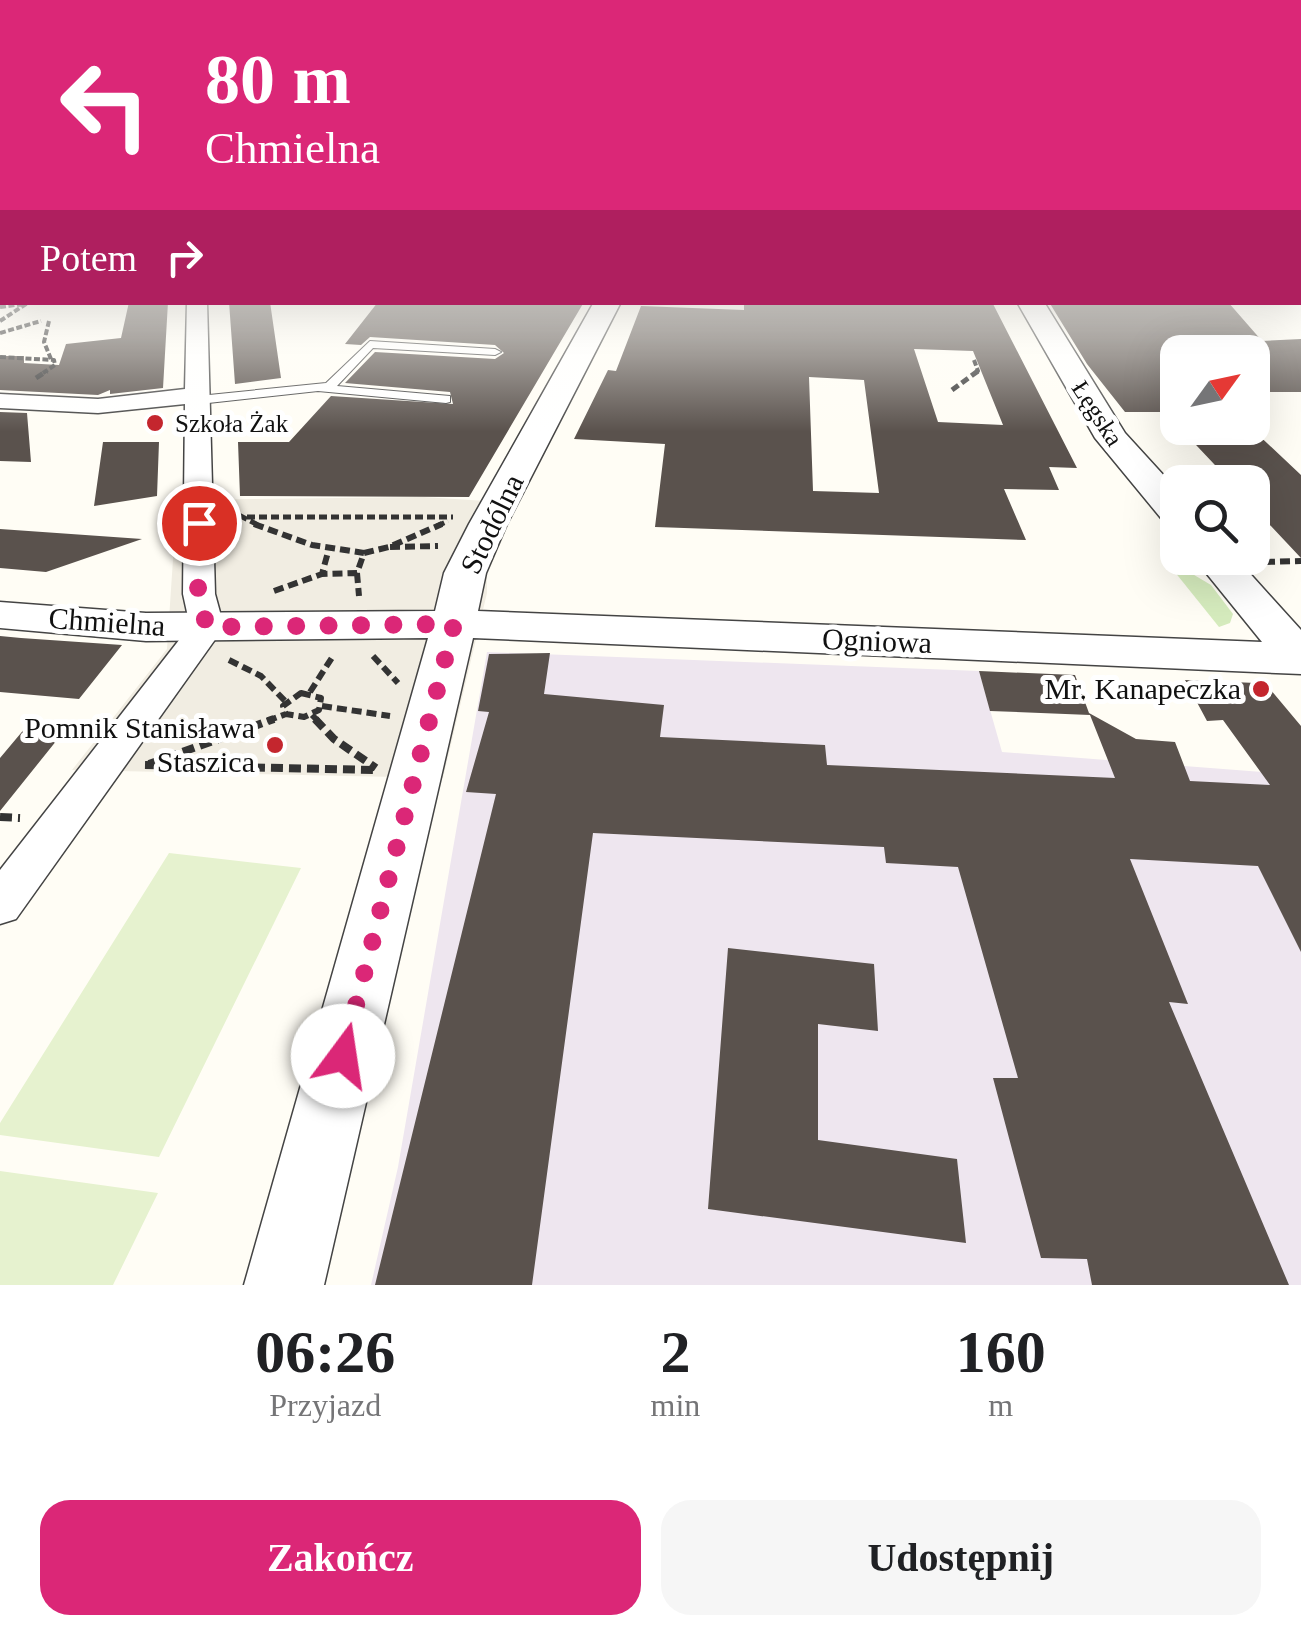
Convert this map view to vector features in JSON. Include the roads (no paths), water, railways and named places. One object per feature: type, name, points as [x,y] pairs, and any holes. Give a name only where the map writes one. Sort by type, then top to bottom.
[{"type":"street","points":[[0,905],[214,642],[198,594],[198,312]]},
{"type":"street","name":"Stodólna","points":[[284,1285],[466,574],[488,524],[603,312]]},
{"type":"street","name":"Łęgska","points":[[1036,312],[1112,438],[1160,494]]},
{"type":"street","points":[[0,402],[98,406],[198,397]]},
{"type":"street","points":[[1229,575],[1301,658]]},
{"type":"street","name":"Chmielna","points":[[0,615],[146,627],[214,642],[348,625],[454,624]]},
{"type":"street","name":"Ogniowa","points":[[454,624],[1301,658]]},
{"type":"lane","points":[[321,388],[337,382],[370,344],[495,352]]},
{"type":"lane","points":[[198,397],[321,388],[446,399]]},
{"type":"place","name":"Szkoła Żak","points":[[155,423]]},
{"type":"place","name":"Mr. Kanapeczka","points":[[1261,689]]},
{"type":"place","name":"Pomnik Stanisława Staszica","points":[[275,745]]}]
